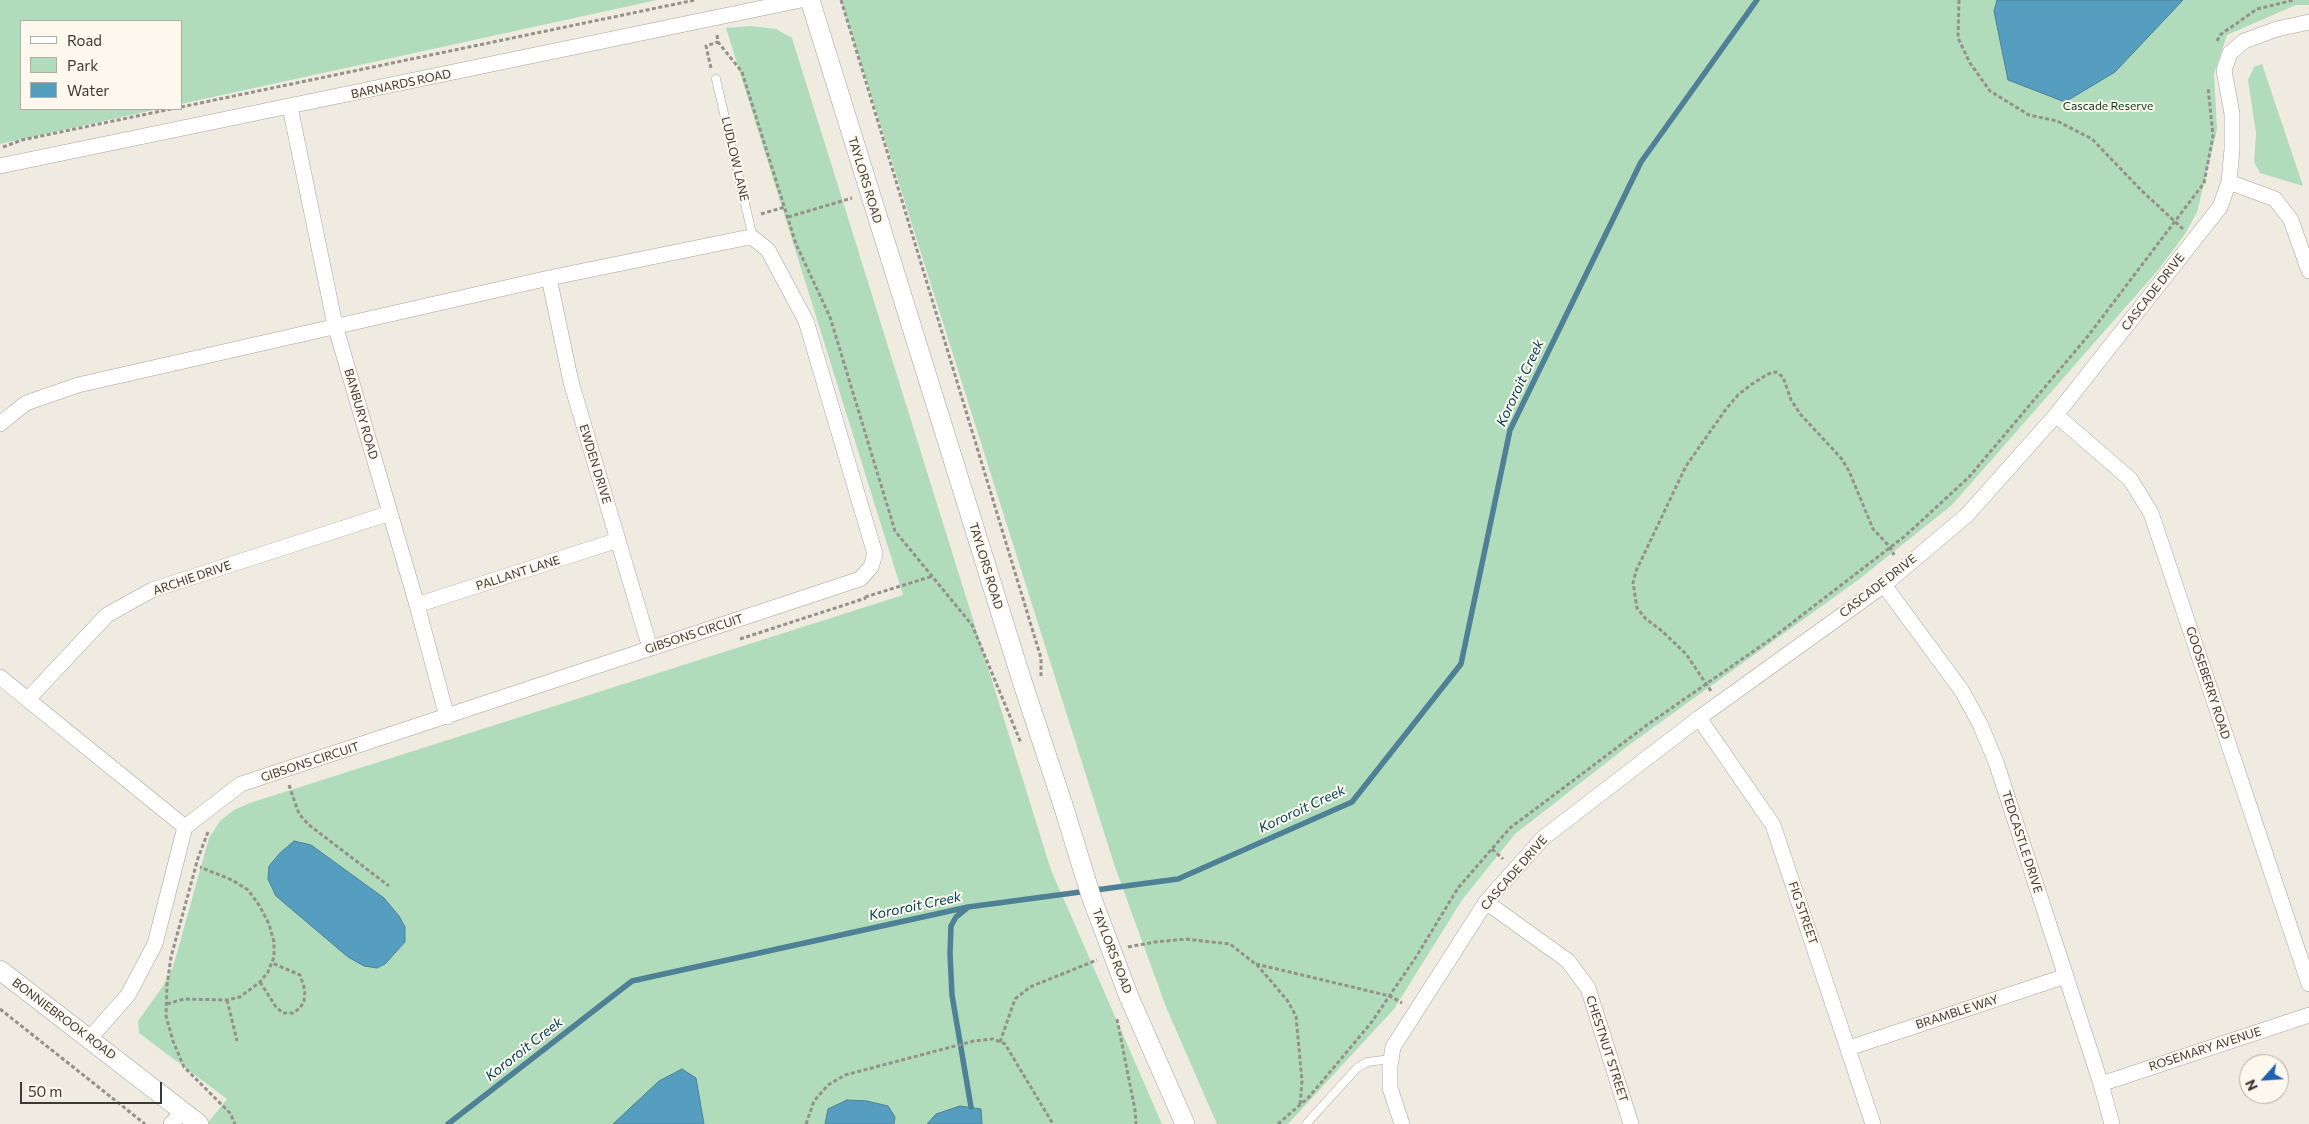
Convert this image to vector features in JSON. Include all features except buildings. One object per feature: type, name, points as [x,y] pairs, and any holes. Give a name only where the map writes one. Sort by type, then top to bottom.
[{"type":"street","name":"BARNARDS ROAD","points":[[0,166],[801,0]]},
{"type":"street","name":"TAYLORS ROAD","points":[[810,0],[1021,678],[1091,896],[1129,997],[1185,1124]]},
{"type":"street","name":"CASCADE DRIVE","points":[[1402,1124],[1390,1088],[1393,1046],[1486,902],[1542,838],[1699,718],[1884,585],[1966,515],[2056,416],[2220,206],[2229,182],[2232,114],[2224,70],[2230,52],[2244,41],[2277,29],[2309,22]]},
{"type":"street","name":"BANBURY ROAD","points":[[290,107],[335,325],[418,605],[447,717]]},
{"type":"street","points":[[2229,182],[2275,199],[2292,220],[2309,271]]},
{"type":"street","points":[[0,424],[26,403],[78,384],[549,278],[745,238],[753,238],[768,250],[806,321],[875,554],[871,567],[860,579]]},
{"type":"street","name":"EWDEN DRIVE","points":[[549,278],[571,382],[650,648]]},
{"type":"street","name":"GOOSEBERRY ROAD","points":[[2056,416],[2130,478],[2151,513],[2309,984]]},
{"type":"street","name":"ARCHIE DRIVE","points":[[28,699],[107,616],[152,590],[390,513]]},
{"type":"street","name":"PALLANT LANE","points":[[418,605],[618,540]]},
{"type":"street","name":"GIBSONS CIRCUIT","points":[[185,827],[241,784],[860,579]]},
{"type":"street","name":"TEDCASTLE DRIVE","points":[[1884,585],[1962,691],[1980,724],[1996,762],[2102,1084],[2112,1124]]},
{"type":"street","points":[[0,677],[185,827],[155,944],[128,995],[90,1038]]},
{"type":"street","name":"FIG STREET","points":[[1699,718],[1773,825],[1873,1124]]},
{"type":"street","name":"CHESTNUT STREET","points":[[1486,902],[1568,961],[1588,988],[1632,1124]]},
{"type":"street","name":"BONNIEBROOK ROAD","points":[[1,973],[90,1038],[177,1118],[199,1124]]},
{"type":"street","name":"BRAMBLE WAY","points":[[1849,1048],[2066,976]]},
{"type":"street","name":"ROSEMARY AVENUE","points":[[2102,1084],[2309,1015]]},
{"type":"lane","name":"LUDLOW LANE","points":[[716,79],[753,238]]},
{"type":"lane","points":[[1307,1123],[1357,1068],[1367,1062],[1391,1059]]},
{"type":"path","points":[[182,107],[695,0]]},
{"type":"path","points":[[841,0],[1040,658],[1041,682]]},
{"type":"path","points":[[1959,0],[1958,38],[1970,63],[1990,91],[2029,115],[2058,121],[2092,139],[2141,190],[2194,240]]},
{"type":"path","points":[[2216,42],[2220,34],[2257,9],[2294,0]]},
{"type":"path","points":[[713,19],[718,42],[742,72],[796,244],[830,317],[895,531],[972,625],[1021,744]]},
{"type":"path","points":[[716,79],[712,75],[706,46],[718,42]]},
{"type":"path","points":[[1278,1124],[1309,1097],[1371,1023],[1458,888],[1510,828],[1647,725],[1770,639],[1890,547],[1970,478],[2088,336],[2204,183],[2213,136],[2208,83]]},
{"type":"path","points":[[0,148],[22,140],[166,110]]},
{"type":"path","points":[[788,218],[869,193]]},
{"type":"path","points":[[748,217],[785,207]]},
{"type":"path","points":[[1706,684],[1686,654],[1636,608],[1633,583],[1636,572],[1686,466],[1726,408],[1752,384],[1768,374],[1776,372],[1783,377],[1791,400],[1801,415],[1841,458],[1849,471],[1873,529],[1890,547]]},
{"type":"path","points":[[733,641],[933,576]]},
{"type":"path","points":[[860,579],[866,598]]},
{"type":"path","points":[[280,786],[298,780]]},
{"type":"path","points":[[288,783],[299,814],[309,825],[389,886]]},
{"type":"path","points":[[212,827],[207,833],[198,858],[171,957],[166,1016],[184,1067],[230,1113],[235,1124]]},
{"type":"path","points":[[167,1004],[184,1000],[227,1000],[240,996],[260,982],[274,957],[274,942],[270,924],[248,890],[232,880],[200,867]]},
{"type":"path","points":[[1124,949],[1155,942],[1186,939],[1230,944],[1255,964],[1287,1000],[1296,1016],[1302,1081],[1300,1105]]},
{"type":"path","points":[[1000,1042],[1015,998],[1030,988],[1099,960]]},
{"type":"path","points":[[260,982],[276,1007],[283,1013],[293,1013],[300,1008],[304,1000],[305,990],[300,975],[272,963]]},
{"type":"path","points":[[1255,964],[1390,996]]},
{"type":"path","points":[[227,1000],[237,1041]]},
{"type":"path","points":[[0,1009],[145,1124]]},
{"type":"path","points":[[1115,1011],[1136,1110],[1136,1124]]},
{"type":"path","points":[[806,1124],[814,1101],[828,1085],[845,1075],[974,1041],[992,1039],[1005,1044],[1053,1124]]},
{"type":"green space","points":[[0,0],[657,0],[182,104],[182,20],[20,20],[20,110],[153,110],[0,144]]},
{"type":"green space","name":"Cascade Reserve","points":[[841,0],[2309,0],[2309,5],[2296,5],[2227,35],[2214,74],[2217,130],[2197,212],[2185,234],[2159,269],[1952,505],[1858,580],[1629,745],[1515,834],[1462,900],[1394,1009],[1288,1124],[1217,1124],[1166,1007],[1115,867]]},
{"type":"green space","points":[[750,26],[776,29],[792,38],[1051,870],[1162,1124],[207,1124],[227,1099],[139,1033],[138,1021],[163,986],[173,967],[209,838],[220,821],[234,810],[250,803],[903,595],[726,28]]},
{"type":"green space","points":[[2262,64],[2303,186],[2260,173],[2254,162],[2256,133],[2248,80],[2254,67]]},
{"type":"water","points":[[1997,0],[2183,0],[2115,72],[2065,102],[2008,80],[1994,11]]},
{"type":"water","points":[[294,841],[311,845],[384,898],[399,916],[405,927],[405,942],[385,964],[377,968],[364,966],[348,957],[276,896],[268,879],[269,866]]},
{"type":"water","points":[[682,1069],[696,1078],[704,1124],[613,1124],[659,1081]]},
{"type":"water","points":[[847,1100],[867,1101],[888,1106],[895,1117],[894,1124],[825,1124],[828,1109]]},
{"type":"water","points":[[960,1106],[981,1109],[982,1124],[927,1124],[936,1114]]},
{"type":"waterway","name":"Kororoit Creek","points":[[448,1124],[632,981],[968,907],[1178,879],[1352,802],[1461,664],[1510,430],[1641,162],[1757,0]]},
{"type":"waterway","points":[[967,908],[956,917],[951,926],[950,953],[952,995],[971,1107]]}]
